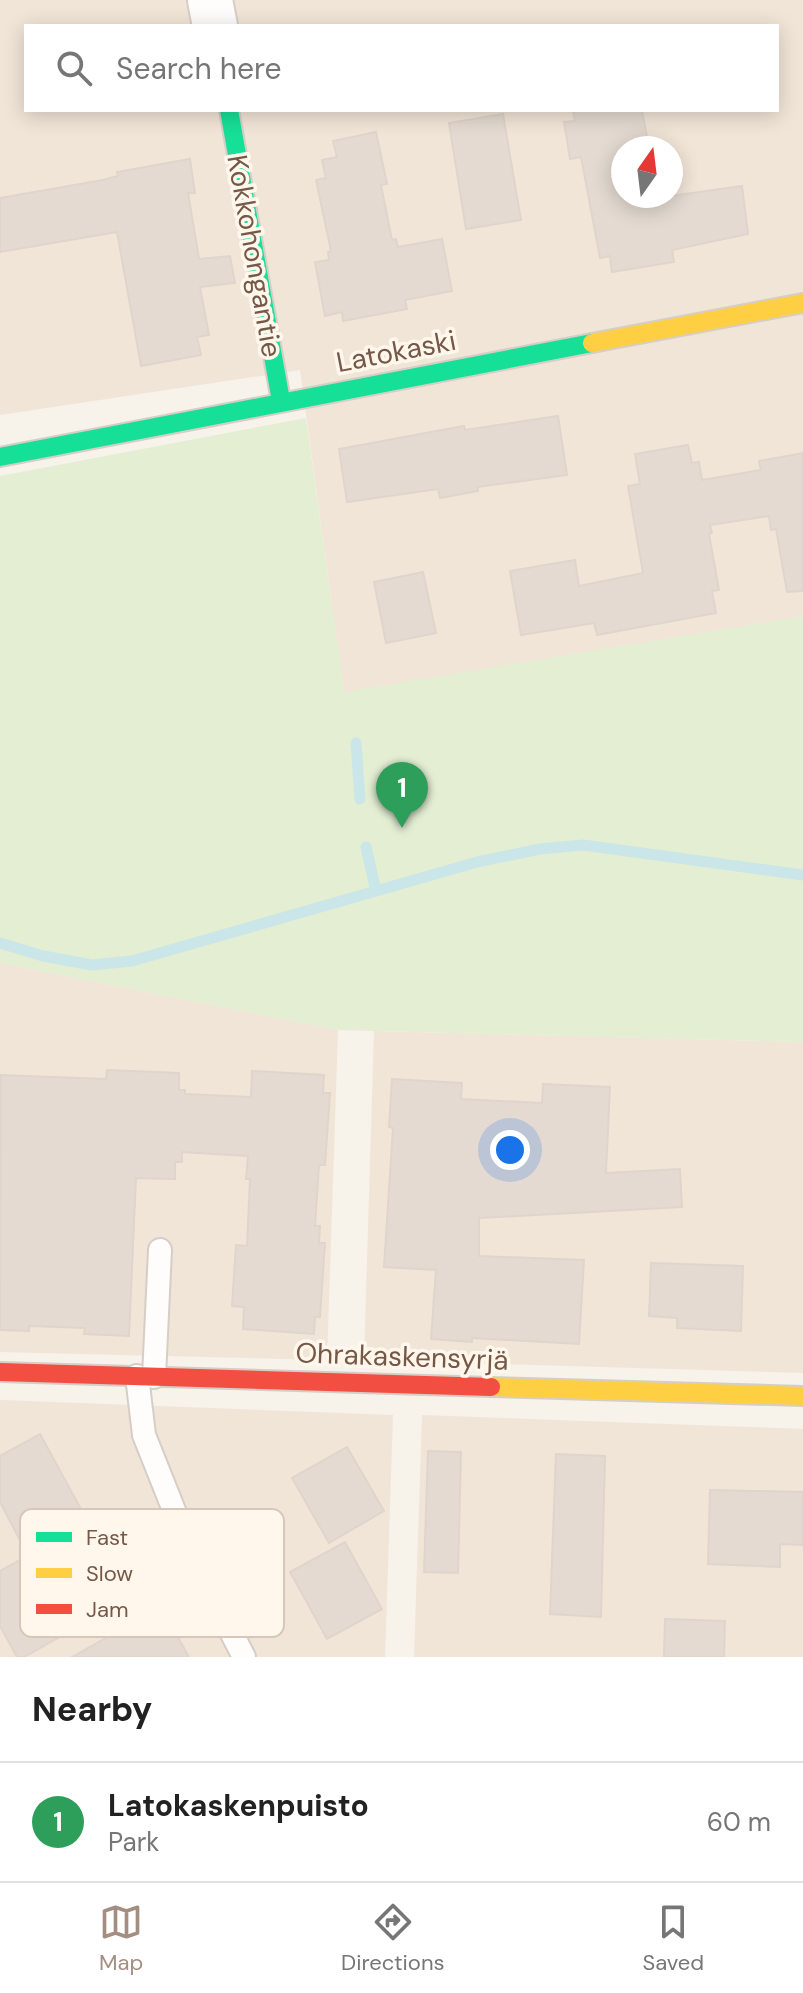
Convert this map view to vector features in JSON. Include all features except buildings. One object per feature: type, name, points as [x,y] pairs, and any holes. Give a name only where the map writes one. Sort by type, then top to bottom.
[{"type":"street","points":[[210,0],[215,24]]},
{"type":"street","name":"Kokkohongantie","points":[[229,112],[281,401]]},
{"type":"street","name":"Latokaski","points":[[0,457],[803,303]]},
{"type":"street","name":"Ohrakaskensyrjä","points":[[0,1372],[803,1396]]},
{"type":"lane","points":[[160,1250],[146,1377],[144,1435],[173,1509]]},
{"type":"lane","points":[[234,1637],[244,1657]]},
{"type":"shaded area","points":[[0,0],[803,0],[803,616],[344,693],[300,370],[0,415]]},
{"type":"shaded area","points":[[0,963],[338,1030],[327,1360],[0,1352]]},
{"type":"shaded area","points":[[374,1031],[803,1042],[803,1373],[364,1360]]},
{"type":"shaded area","points":[[0,1400],[393,1415],[385,1657],[0,1657]]},
{"type":"shaded area","points":[[422,1415],[803,1429],[803,1657],[414,1657]]},
{"type":"green space","points":[[306,418],[344,692],[803,616],[803,1042],[338,1030],[0,963],[0,476]]},
{"type":"waterway","points":[[356,743],[360,799]]},
{"type":"waterway","points":[[0,943],[43,956],[92,965],[132,961],[477,862],[540,849],[583,845],[803,875]]},
{"type":"waterway","points":[[366,847],[376,891]]},
{"type":"traffic: fast","points":[[229,112],[281,401]]},
{"type":"traffic: fast","points":[[0,457],[592,343]]},
{"type":"traffic: slow","points":[[592,343],[803,303]]},
{"type":"traffic: slow","points":[[491,1387],[803,1396]]},
{"type":"traffic: jam","points":[[0,1372],[491,1387]]},
{"type":"place","name":"Latokaskenpuisto","points":[[402,828]]}]
